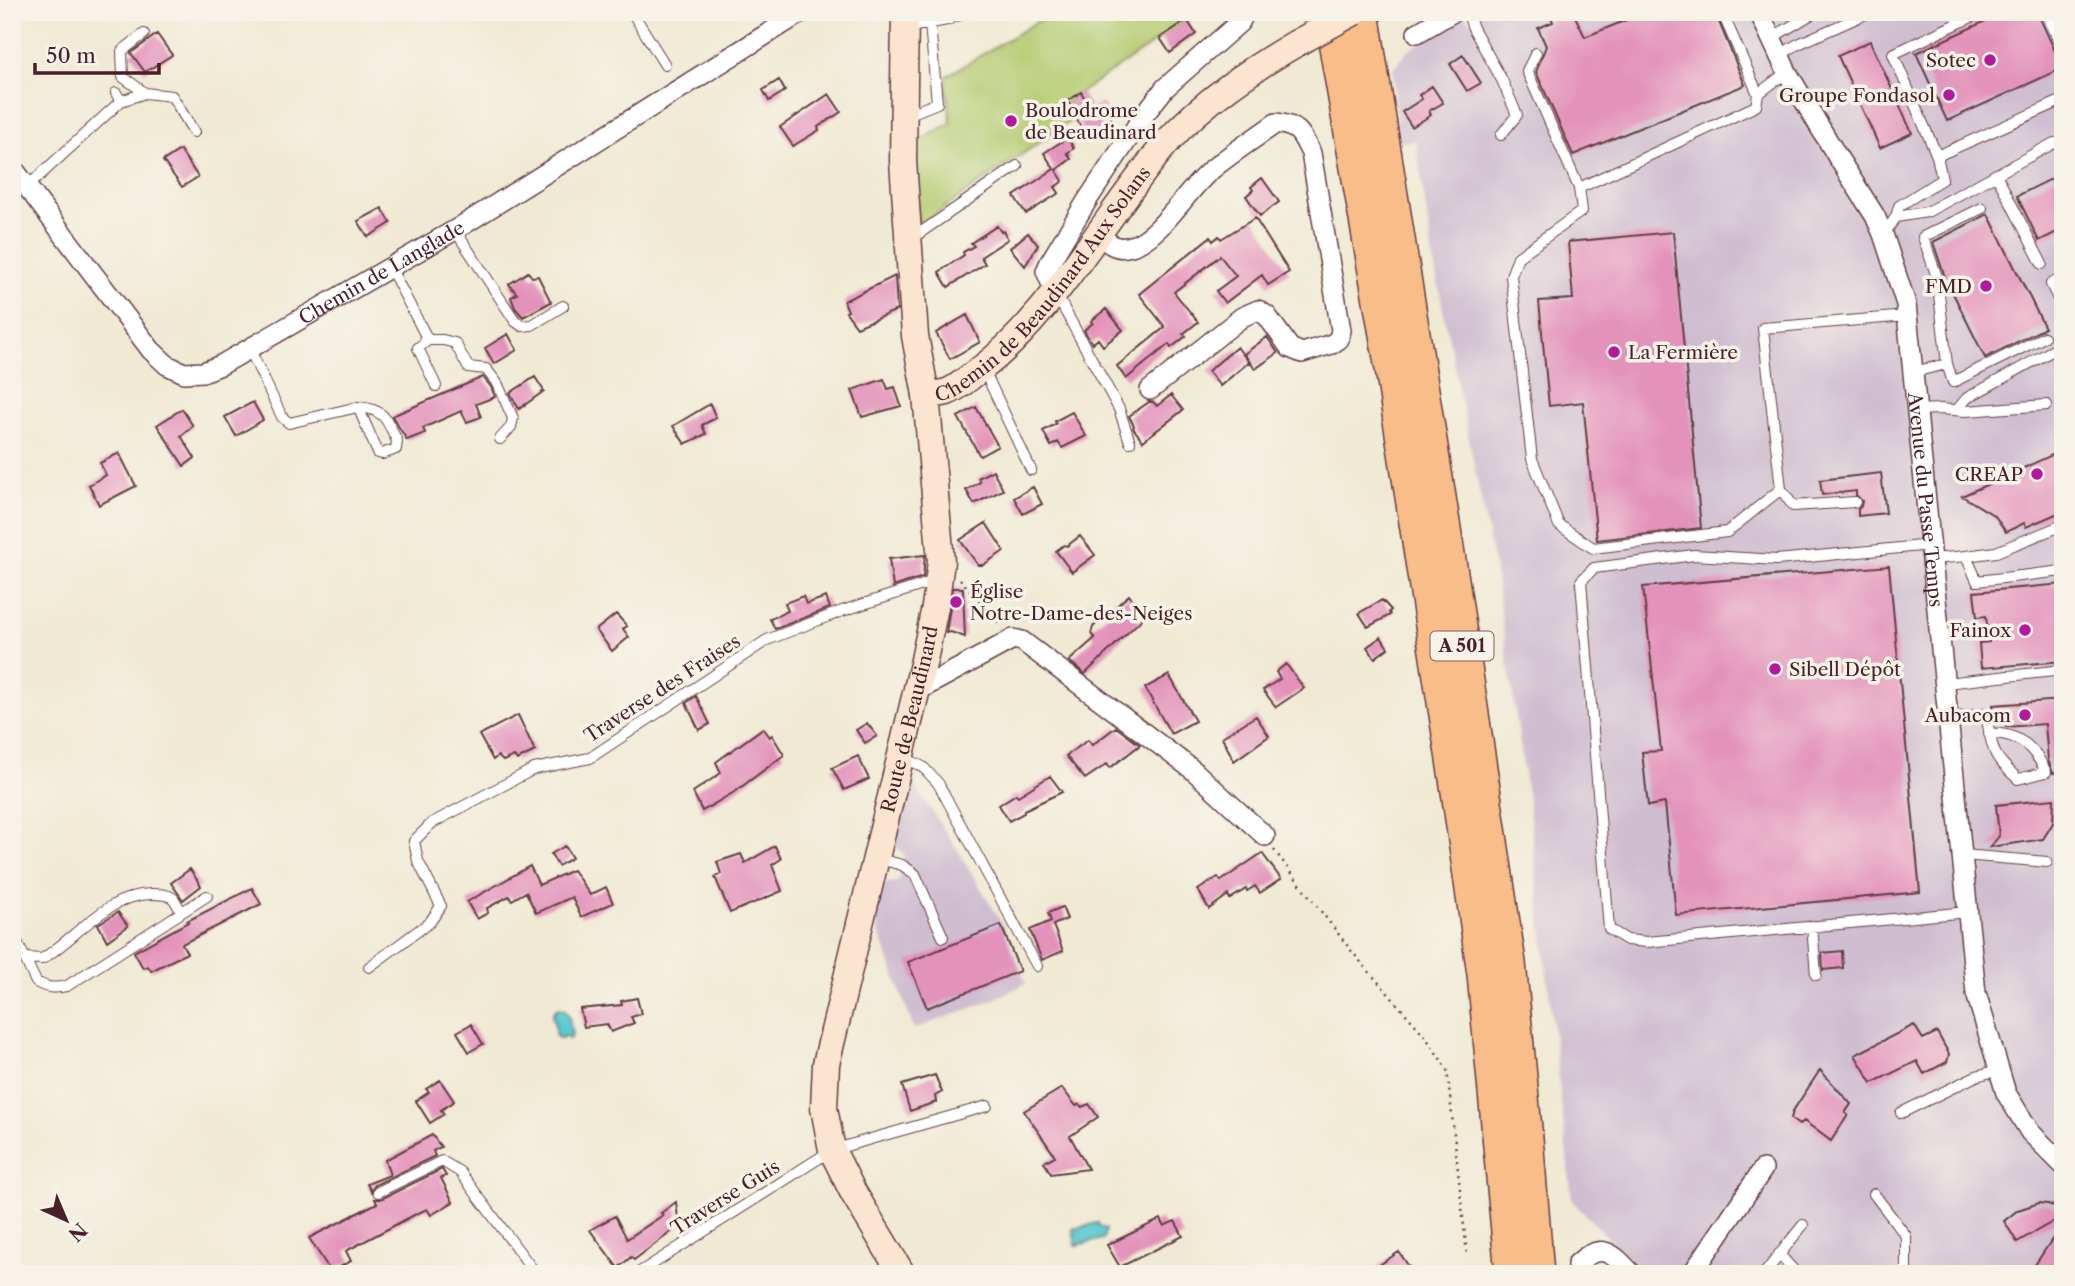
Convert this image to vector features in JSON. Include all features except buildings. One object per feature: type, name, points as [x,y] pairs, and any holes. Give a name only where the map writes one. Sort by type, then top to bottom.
[{"type":"highway","name":"A 501","points":[[1330,12],[1394,382],[1469,866],[1485,987],[1512,1274]]},
{"type":"highway","name":"A 501","points":[[1362,12],[1455,599],[1509,963],[1537,1274]]},
{"type":"street","name":"Chemin de Langlade","points":[[12,167],[151,351],[167,365],[184,373],[203,372],[250,350],[455,230],[802,12]]},
{"type":"street","points":[[1055,292],[1046,271],[1050,262],[1144,115],[1165,88],[1240,22],[1245,12]]},
{"type":"street","name":"Chemin de Beaudinard Aux Solans","points":[[926,395],[949,392],[983,368],[1023,329],[1055,292],[1170,140],[1202,108],[1247,72],[1354,12]]},
{"type":"street","points":[[1417,33],[1453,12]]},
{"type":"street","name":"Avenue du Passe Temps","points":[[1759,12],[1779,56],[1836,156],[1875,216],[1906,304],[1976,993],[2006,1093],[2030,1132],[2063,1165]]},
{"type":"street","name":"Route de Beaudinard","points":[[902,1274],[853,1192],[832,1150],[824,1108],[826,1064],[935,607],[946,577],[941,561],[926,395],[915,336],[904,161],[904,117],[913,21]]},
{"type":"street","points":[[1098,233],[1112,246],[1134,246],[1156,230],[1209,172],[1276,123],[1291,125],[1298,130],[1311,153],[1340,330],[1339,338],[1332,344],[1302,353],[1295,352],[1267,316],[1258,310],[1242,317],[1150,390]]},
{"type":"street","points":[[915,692],[1013,639],[1022,641],[1193,770],[1265,836]]},
{"type":"street","points":[[1692,1274],[1763,1168]]},
{"type":"street","points":[[1577,1269],[1588,1253],[1602,1250],[1619,1260],[1632,1274]]},
{"type":"lane","points":[[632,12],[664,65]]},
{"type":"lane","points":[[913,21],[947,20],[967,12]]},
{"type":"lane","points":[[1467,12],[1517,116],[1502,135]]},
{"type":"lane","points":[[1722,12],[1758,94]]},
{"type":"lane","points":[[1790,12],[1798,23]]},
{"type":"lane","points":[[1579,188],[1756,106],[1758,94],[1798,23],[1815,12]]},
{"type":"lane","points":[[1779,56],[1796,45],[1870,12]]},
{"type":"lane","points":[[1883,234],[1896,216],[1899,206],[1942,179],[1937,156],[1893,54],[1982,12]]},
{"type":"lane","points":[[2046,12],[2063,49]]},
{"type":"lane","points":[[144,34],[122,51],[123,77],[145,93]]},
{"type":"lane","points":[[1536,53],[1527,71],[1579,188],[1582,211],[1518,257],[1511,276],[1532,459],[1559,525],[1592,548],[1727,532],[1781,489]]},
{"type":"lane","points":[[27,187],[119,97],[145,93],[172,96],[194,132]]},
{"type":"lane","points":[[1937,156],[2063,100]]},
{"type":"lane","points":[[1896,216],[1927,212],[2054,143],[2063,145]]},
{"type":"lane","points":[[910,239],[1017,166]]},
{"type":"lane","points":[[1996,174],[2042,264]]},
{"type":"lane","points":[[1982,208],[1923,237],[1937,277],[1947,364],[1953,383],[2044,337]]},
{"type":"lane","points":[[455,230],[515,321],[523,326],[532,325],[563,306]]},
{"type":"lane","points":[[390,267],[428,340]]},
{"type":"lane","points":[[2063,278],[2051,284],[2063,309]]},
{"type":"lane","points":[[1055,292],[1119,409],[1130,442]]},
{"type":"lane","points":[[1855,502],[1793,506],[1781,489],[1763,328],[1907,316]]},
{"type":"lane","points":[[436,386],[418,348],[428,340],[455,343],[468,367],[486,369],[497,383],[513,418],[511,427],[500,439]]},
{"type":"lane","points":[[1957,410],[1967,398],[2057,348]]},
{"type":"lane","points":[[250,350],[282,417],[289,423],[358,407],[371,408],[385,415],[397,441],[396,449],[378,453],[358,407]]},
{"type":"lane","points":[[1913,372],[1947,364]]},
{"type":"lane","points":[[983,368],[1031,470]]},
{"type":"lane","points":[[1917,410],[2047,405]]},
{"type":"lane","points":[[1968,912],[1647,942],[1627,940],[1609,929],[1581,581],[1594,568],[1694,555],[1777,560],[1932,552],[1966,556],[1996,552],[2063,525]]},
{"type":"lane","points":[[1966,556],[1977,581],[2063,571]]},
{"type":"lane","name":"Traverse des Fraises","points":[[369,967],[430,922],[441,906],[418,861],[414,841],[432,824],[534,769],[590,758],[767,640],[842,611],[946,577]]},
{"type":"lane","points":[[1946,683],[2063,670]]},
{"type":"lane","points":[[1949,718],[1986,714],[1989,733],[1992,748],[1999,762],[2018,779],[2046,772],[2038,755],[2022,740],[2000,733],[1989,733]]},
{"type":"lane","points":[[900,756],[923,767],[938,783],[1037,966]]},
{"type":"lane","points":[[1963,855],[2047,862]]},
{"type":"lane","points":[[875,858],[902,865],[915,874],[943,937]]},
{"type":"lane","points":[[25,958],[42,959],[98,914],[118,903],[146,894],[172,897],[182,912]]},
{"type":"lane","points":[[12,931],[36,982],[57,988],[67,986],[207,896]]},
{"type":"lane","points":[[1812,926],[1816,975]]},
{"type":"lane","points":[[1901,1113],[1976,1076],[1998,1070]]},
{"type":"lane","name":"Traverse Guis","points":[[637,1274],[832,1150],[987,1106]]},
{"type":"lane","points":[[379,1192],[442,1161],[460,1172],[536,1274]]},
{"type":"lane","points":[[1874,1194],[1906,1236],[1906,1268],[1903,1274]]},
{"type":"lane","points":[[1764,1274],[1802,1225]]},
{"type":"lane","points":[[1779,1254],[1797,1274]]},
{"type":"path","points":[[946,577],[963,581],[1013,639]]},
{"type":"path","points":[[1265,836],[1353,953],[1425,1036],[1447,1069],[1467,1254]]},
{"type":"shaded area","points":[[1484,12],[2056,12],[2063,28],[2063,1274],[1643,1274],[1572,1201],[1528,800],[1494,565],[1433,259],[1416,141],[1398,142],[1393,69],[1407,51],[1465,15],[1469,21]]},
{"type":"shaded area","points":[[913,783],[1003,925],[1026,983],[993,1000],[914,1029],[874,918],[883,883],[897,882],[902,865],[904,856],[894,844],[906,786]]},
{"type":"green space","name":"Boulodrome de Beaudinard","points":[[1053,12],[1199,12],[1068,101],[1075,118],[918,226],[915,143],[951,123],[945,77]]},
{"type":"water","points":[[559,1008],[565,1010],[569,1017],[572,1036],[569,1039],[564,1036],[560,1039],[555,1035],[552,1015]]},
{"type":"water","points":[[1098,1223],[1106,1229],[1103,1239],[1076,1245],[1073,1229]]},
{"type":"place","name":"Sotec","points":[[1990,60]]},
{"type":"place","name":"Groupe Fondasol","points":[[1949,95]]},
{"type":"place","name":"Boulodrome de Beaudinard","points":[[1011,121]]},
{"type":"place","name":"FMD","points":[[1986,286]]},
{"type":"place","name":"La Fermière","points":[[1614,352]]},
{"type":"place","name":"CREAP","points":[[2037,474]]},
{"type":"place","name":"Église Notre-Dame-des-Neiges","points":[[956,602]]},
{"type":"place","name":"Fainox","points":[[2025,630]]},
{"type":"place","name":"Sibell Dépôt","points":[[1775,669]]},
{"type":"place","name":"Aubacom","points":[[2025,715]]}]
